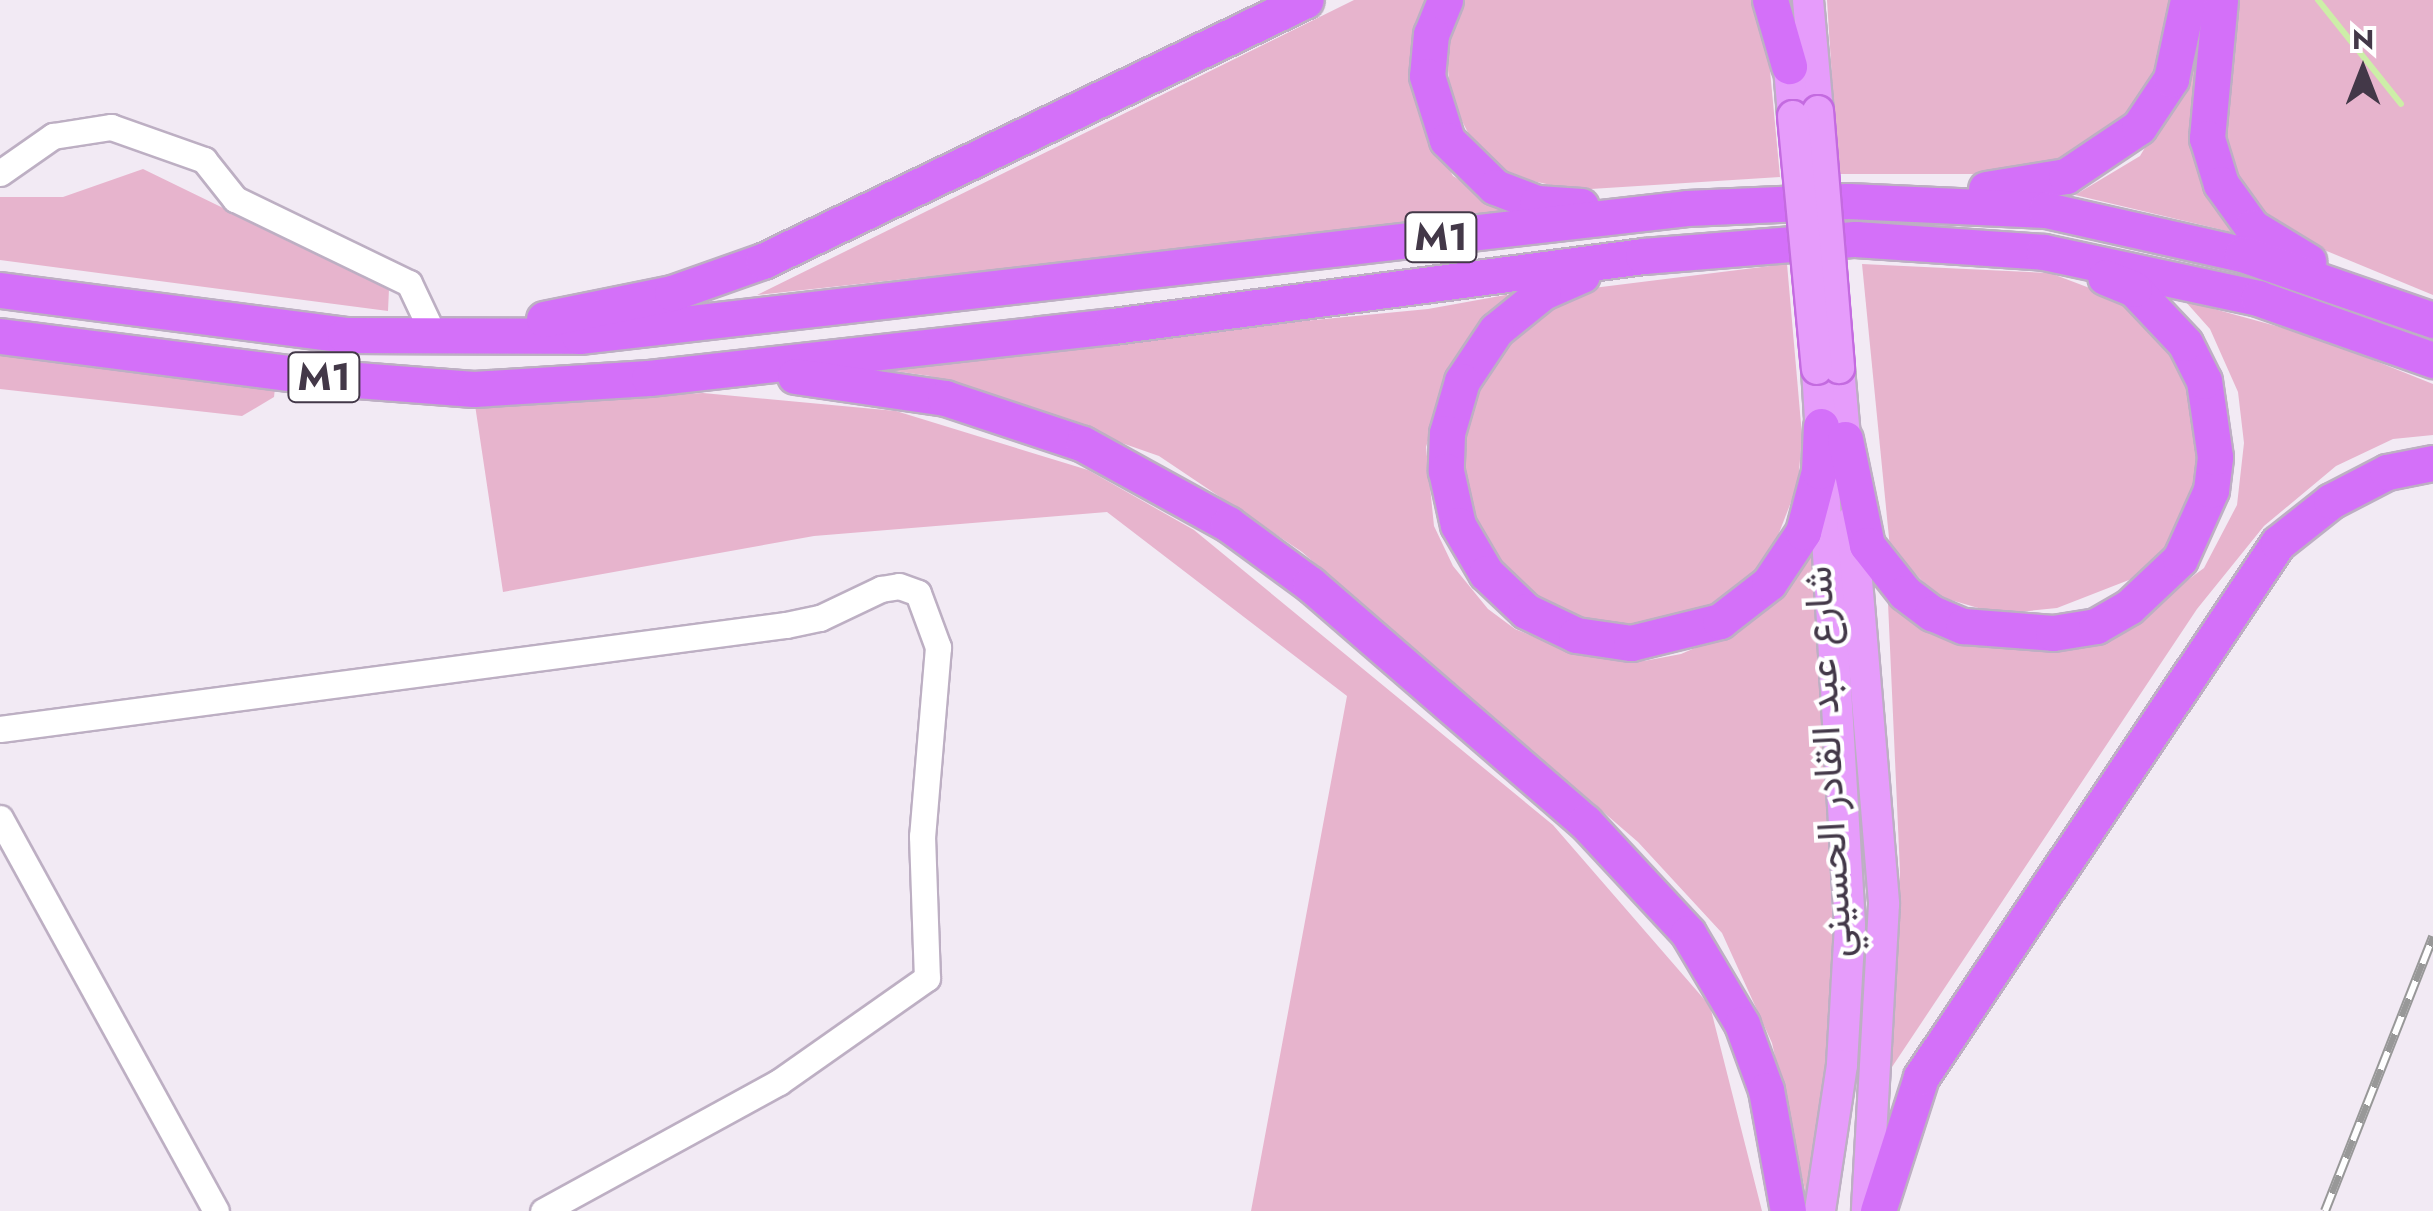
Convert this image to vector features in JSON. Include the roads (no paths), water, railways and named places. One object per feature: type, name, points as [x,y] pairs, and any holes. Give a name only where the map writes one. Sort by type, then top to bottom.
[{"type":"highway","points":[[436,340],[672,293],[764,260],[1306,0]]},
{"type":"highway","points":[[1445,0],[1427,55],[1430,99],[1448,140],[1477,174],[1537,202],[1687,208]]},
{"type":"highway","points":[[1770,0],[1789,66]]},
{"type":"highway","points":[[1848,201],[2038,184],[2093,163],[2157,104],[2181,52],[2188,0]]},
{"type":"highway","points":[[2220,0],[2207,138],[2221,184],[2252,227],[2365,294]]},
{"type":"highway","name":"M1","points":[[0,290],[345,335],[436,340],[580,336],[1687,208],[1848,201],[2046,210],[2242,254],[2433,320]]},
{"type":"highway","name":"M1","points":[[0,336],[318,377],[474,389],[649,378],[1112,326],[1643,256],[1855,239],[2044,252],[2258,298],[2433,360]]},
{"type":"highway","points":[[1833,432],[1867,545],[1905,593],[1932,613],[1979,628],[2053,633],[2096,626],[2156,585],[2180,559],[2210,490],[2215,457],[2204,380],[2184,343],[2134,289],[2044,252]]},
{"type":"highway","points":[[1643,256],[1543,292],[1496,330],[1462,381],[1447,433],[1450,498],[1470,550],[1504,593],[1550,625],[1604,641],[1662,641],[1720,621],[1769,583],[1802,532],[1833,432]]},
{"type":"highway","points":[[649,378],[807,376],[929,395],[1015,418],[1167,487],[1269,554],[1585,822],[1688,933],[1742,1024],[1766,1090],[1788,1211]]},
{"type":"highway","points":[[1878,1211],[1921,1078],[2278,543],[2332,502],[2387,472],[2433,463]]},
{"type":"main road","points":[[1784,0],[1789,66],[1806,114]]},
{"type":"main road","points":[[1806,114],[1808,0]]},
{"type":"main road","name":"شارع عبد القادر الحسيني","points":[[1806,114],[1833,432],[1884,904],[1866,1211]]},
{"type":"main road","name":"شارع عبد القادر الحسيني","points":[[1820,1211],[1842,1065],[1850,925],[1833,432]]},
{"type":"street","points":[[0,173],[53,136],[112,127],[204,160],[235,199],[408,283],[436,340]]},
{"type":"street","points":[[0,729],[786,625],[820,618],[881,589],[918,592],[938,647],[922,836],[927,978],[779,1082],[543,1211]]},
{"type":"street","points":[[0,818],[216,1211]]},
{"type":"waterway","points":[[2318,0],[2401,104]]},
{"type":"railway","points":[[2325,1211],[2433,937]]}]
